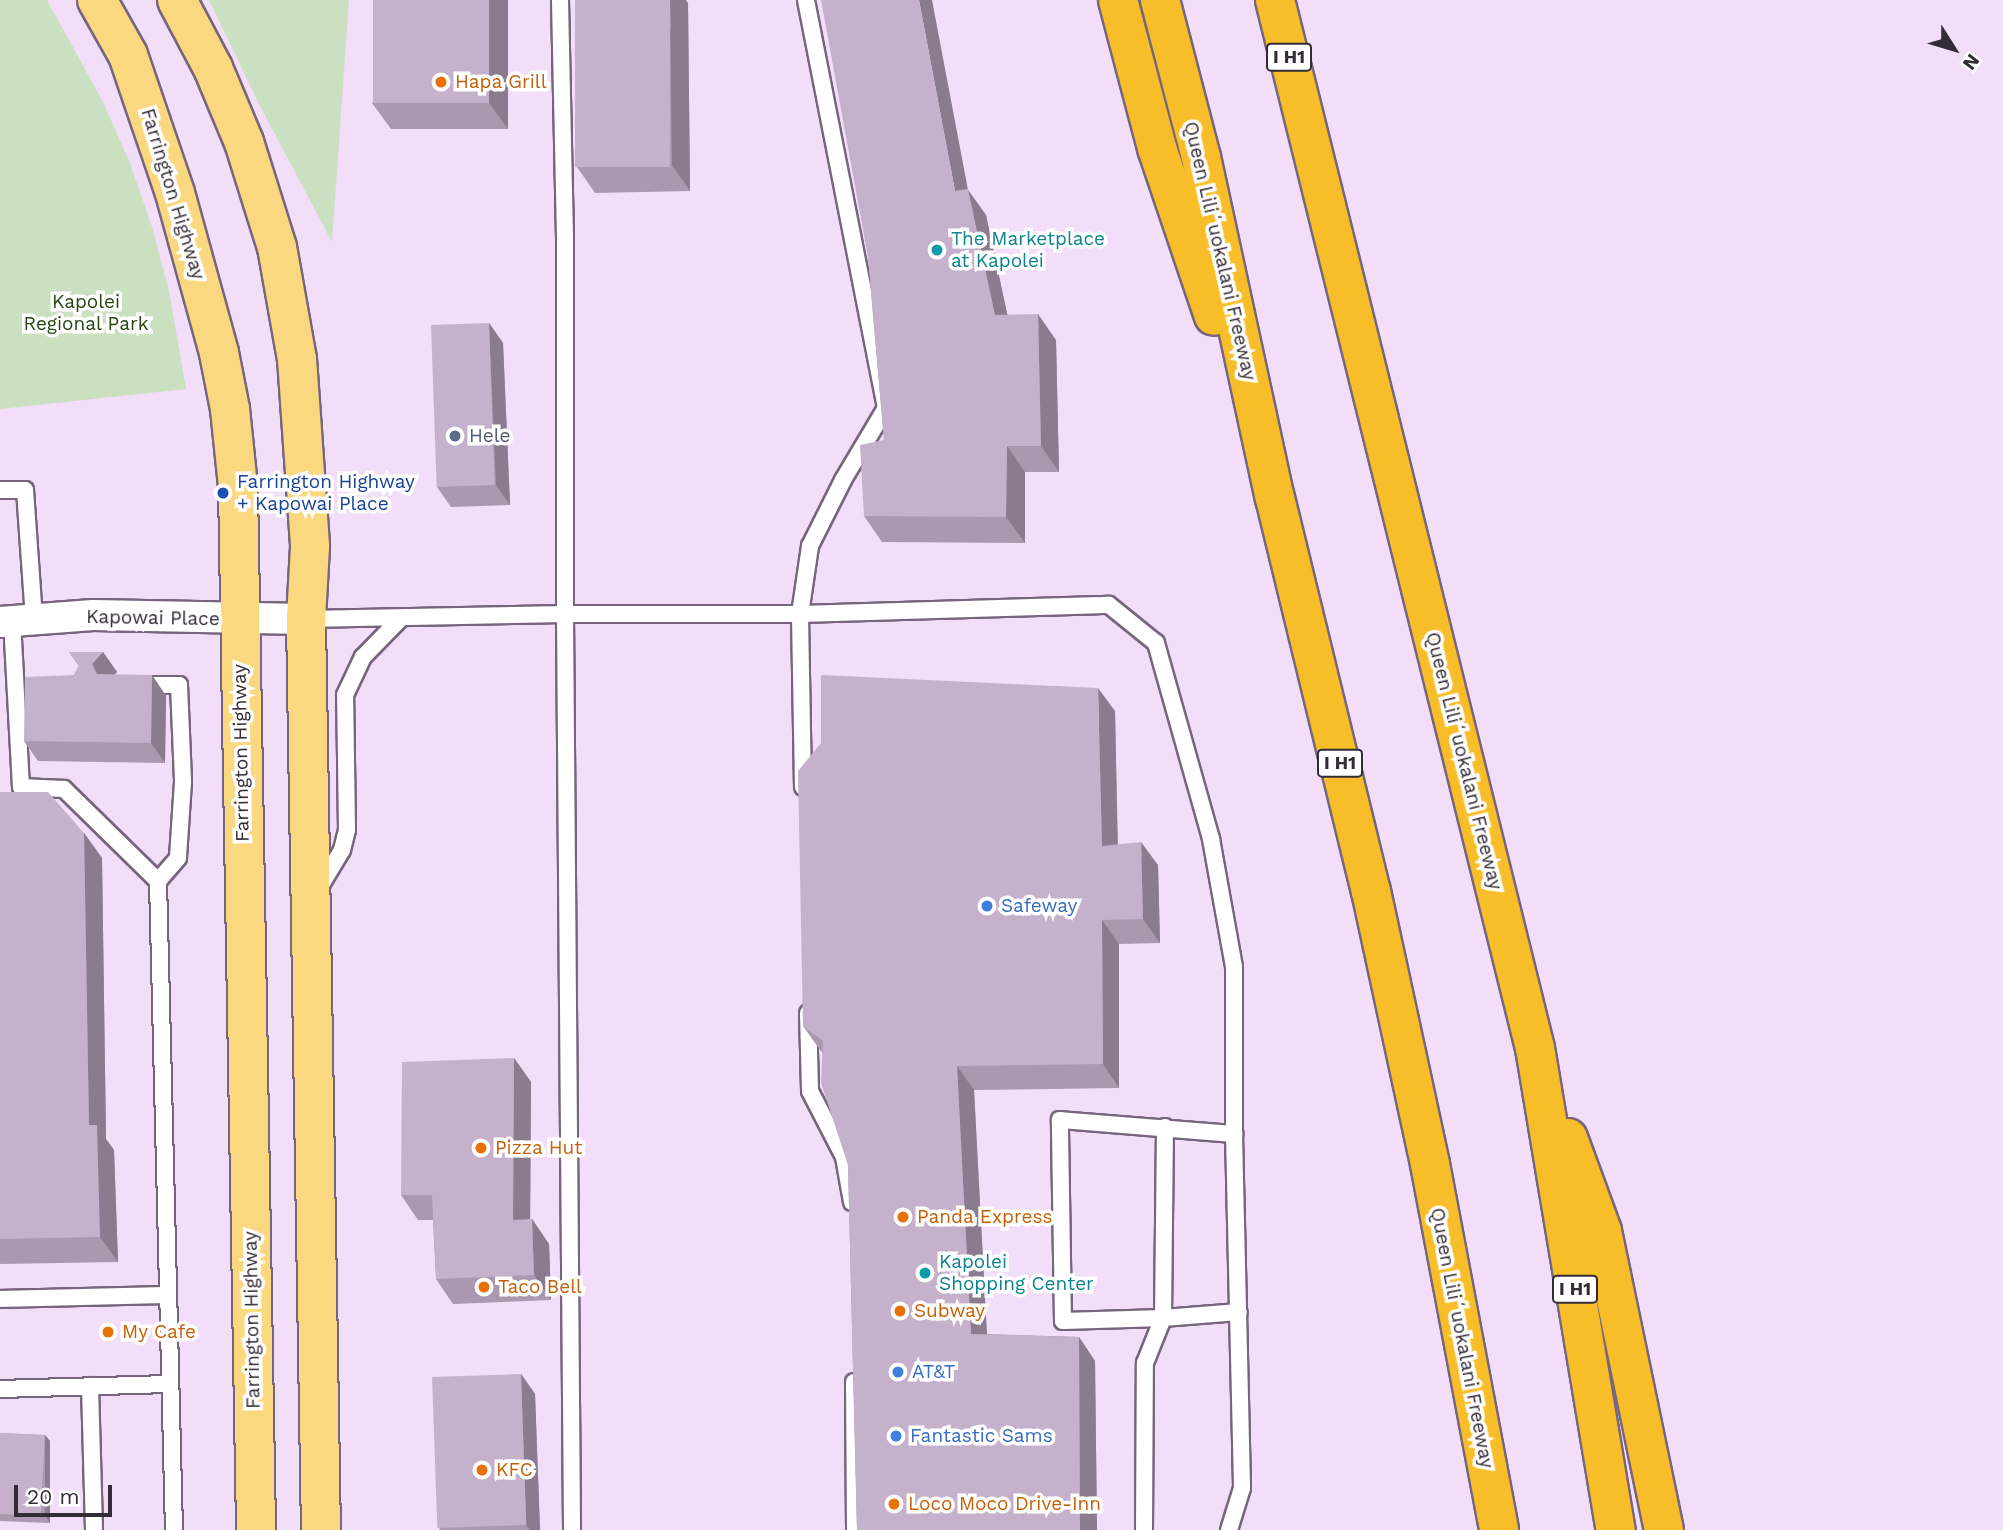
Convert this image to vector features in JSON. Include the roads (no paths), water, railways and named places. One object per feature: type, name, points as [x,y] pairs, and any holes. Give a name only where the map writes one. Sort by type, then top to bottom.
[{"type":"highway","points":[[1118,0],[1157,148],[1275,498]]},
{"type":"highway","name":"Queen Liliʻuokalani Freeway","points":[[1160,0],[1201,157],[1275,498],[1380,932],[1430,1164],[1499,1530]]},
{"type":"highway","name":"Queen Liliʻuokalani Freeway","points":[[1275,0],[1535,1048],[1616,1530]]},
{"type":"highway","points":[[1283,0],[1303,114]]},
{"type":"highway","points":[[1535,1048],[1602,1231],[1664,1530]]},
{"type":"main road","name":"Farrington Highway","points":[[97,0],[128,55],[175,193],[219,353],[230,409],[238,486],[238,620],[256,1530]]},
{"type":"main road","points":[[177,0],[212,68],[244,142],[277,247],[296,359],[306,465],[310,547],[306,619],[321,1530]]},
{"type":"street","name":"Kapowai Place","points":[[15,621],[93,615],[238,620],[306,619]]},
{"type":"lane","points":[[559,0],[565,238],[572,1530]]},
{"type":"lane","points":[[803,811],[800,614],[810,546],[843,480],[886,408],[806,0]]},
{"type":"lane","points":[[0,490],[25,490],[15,621],[23,687],[21,787],[64,789],[158,881]]},
{"type":"lane","points":[[306,619],[565,614],[800,614],[1109,605],[1156,643],[1211,839],[1234,967],[1234,1134],[1242,1488],[1229,1530]]},
{"type":"lane","points":[[311,901],[342,850],[346,830],[345,695],[363,657],[401,618]]},
{"type":"lane","points":[[128,685],[179,685],[183,782],[178,858],[158,881],[174,1530]]},
{"type":"lane","points":[[807,995],[810,1091],[844,1157],[852,1212]]},
{"type":"lane","points":[[1234,1134],[1060,1120],[1063,1321],[1163,1318],[1238,1311]]},
{"type":"lane","points":[[1144,1530],[1145,1363],[1163,1318],[1166,1127]]},
{"type":"lane","points":[[0,1299],[168,1295]]},
{"type":"lane","points":[[853,1366],[855,1530]]},
{"type":"lane","points":[[0,1389],[170,1384]]},
{"type":"lane","points":[[90,1386],[94,1530]]},
{"type":"place","name":"Hapa Grill","points":[[441,82]]},
{"type":"place","name":"The Marketplace at Kapolei","points":[[937,250]]},
{"type":"place","name":"Hele","points":[[455,436]]},
{"type":"place","name":"Farrington Highway + Kapowai Place","points":[[223,493]]},
{"type":"place","name":"Safeway","points":[[987,906]]},
{"type":"place","name":"Pizza Hut","points":[[481,1148]]},
{"type":"place","name":"Panda Express","points":[[903,1217]]},
{"type":"place","name":"Kapolei Shopping Center","points":[[925,1273]]},
{"type":"place","name":"Taco Bell","points":[[484,1287]]},
{"type":"place","name":"Subway","points":[[900,1311]]},
{"type":"place","name":"My Cafe","points":[[108,1332]]},
{"type":"place","name":"AT&T","points":[[898,1372]]},
{"type":"place","name":"Fantastic Sams","points":[[896,1436]]},
{"type":"place","name":"KFC","points":[[482,1470]]},
{"type":"place","name":"Loco Moco Drive-Inn","points":[[894,1504]]},
{"type":"park label","name":"Kapolei Regional Park","points":[[86,313]]}]
